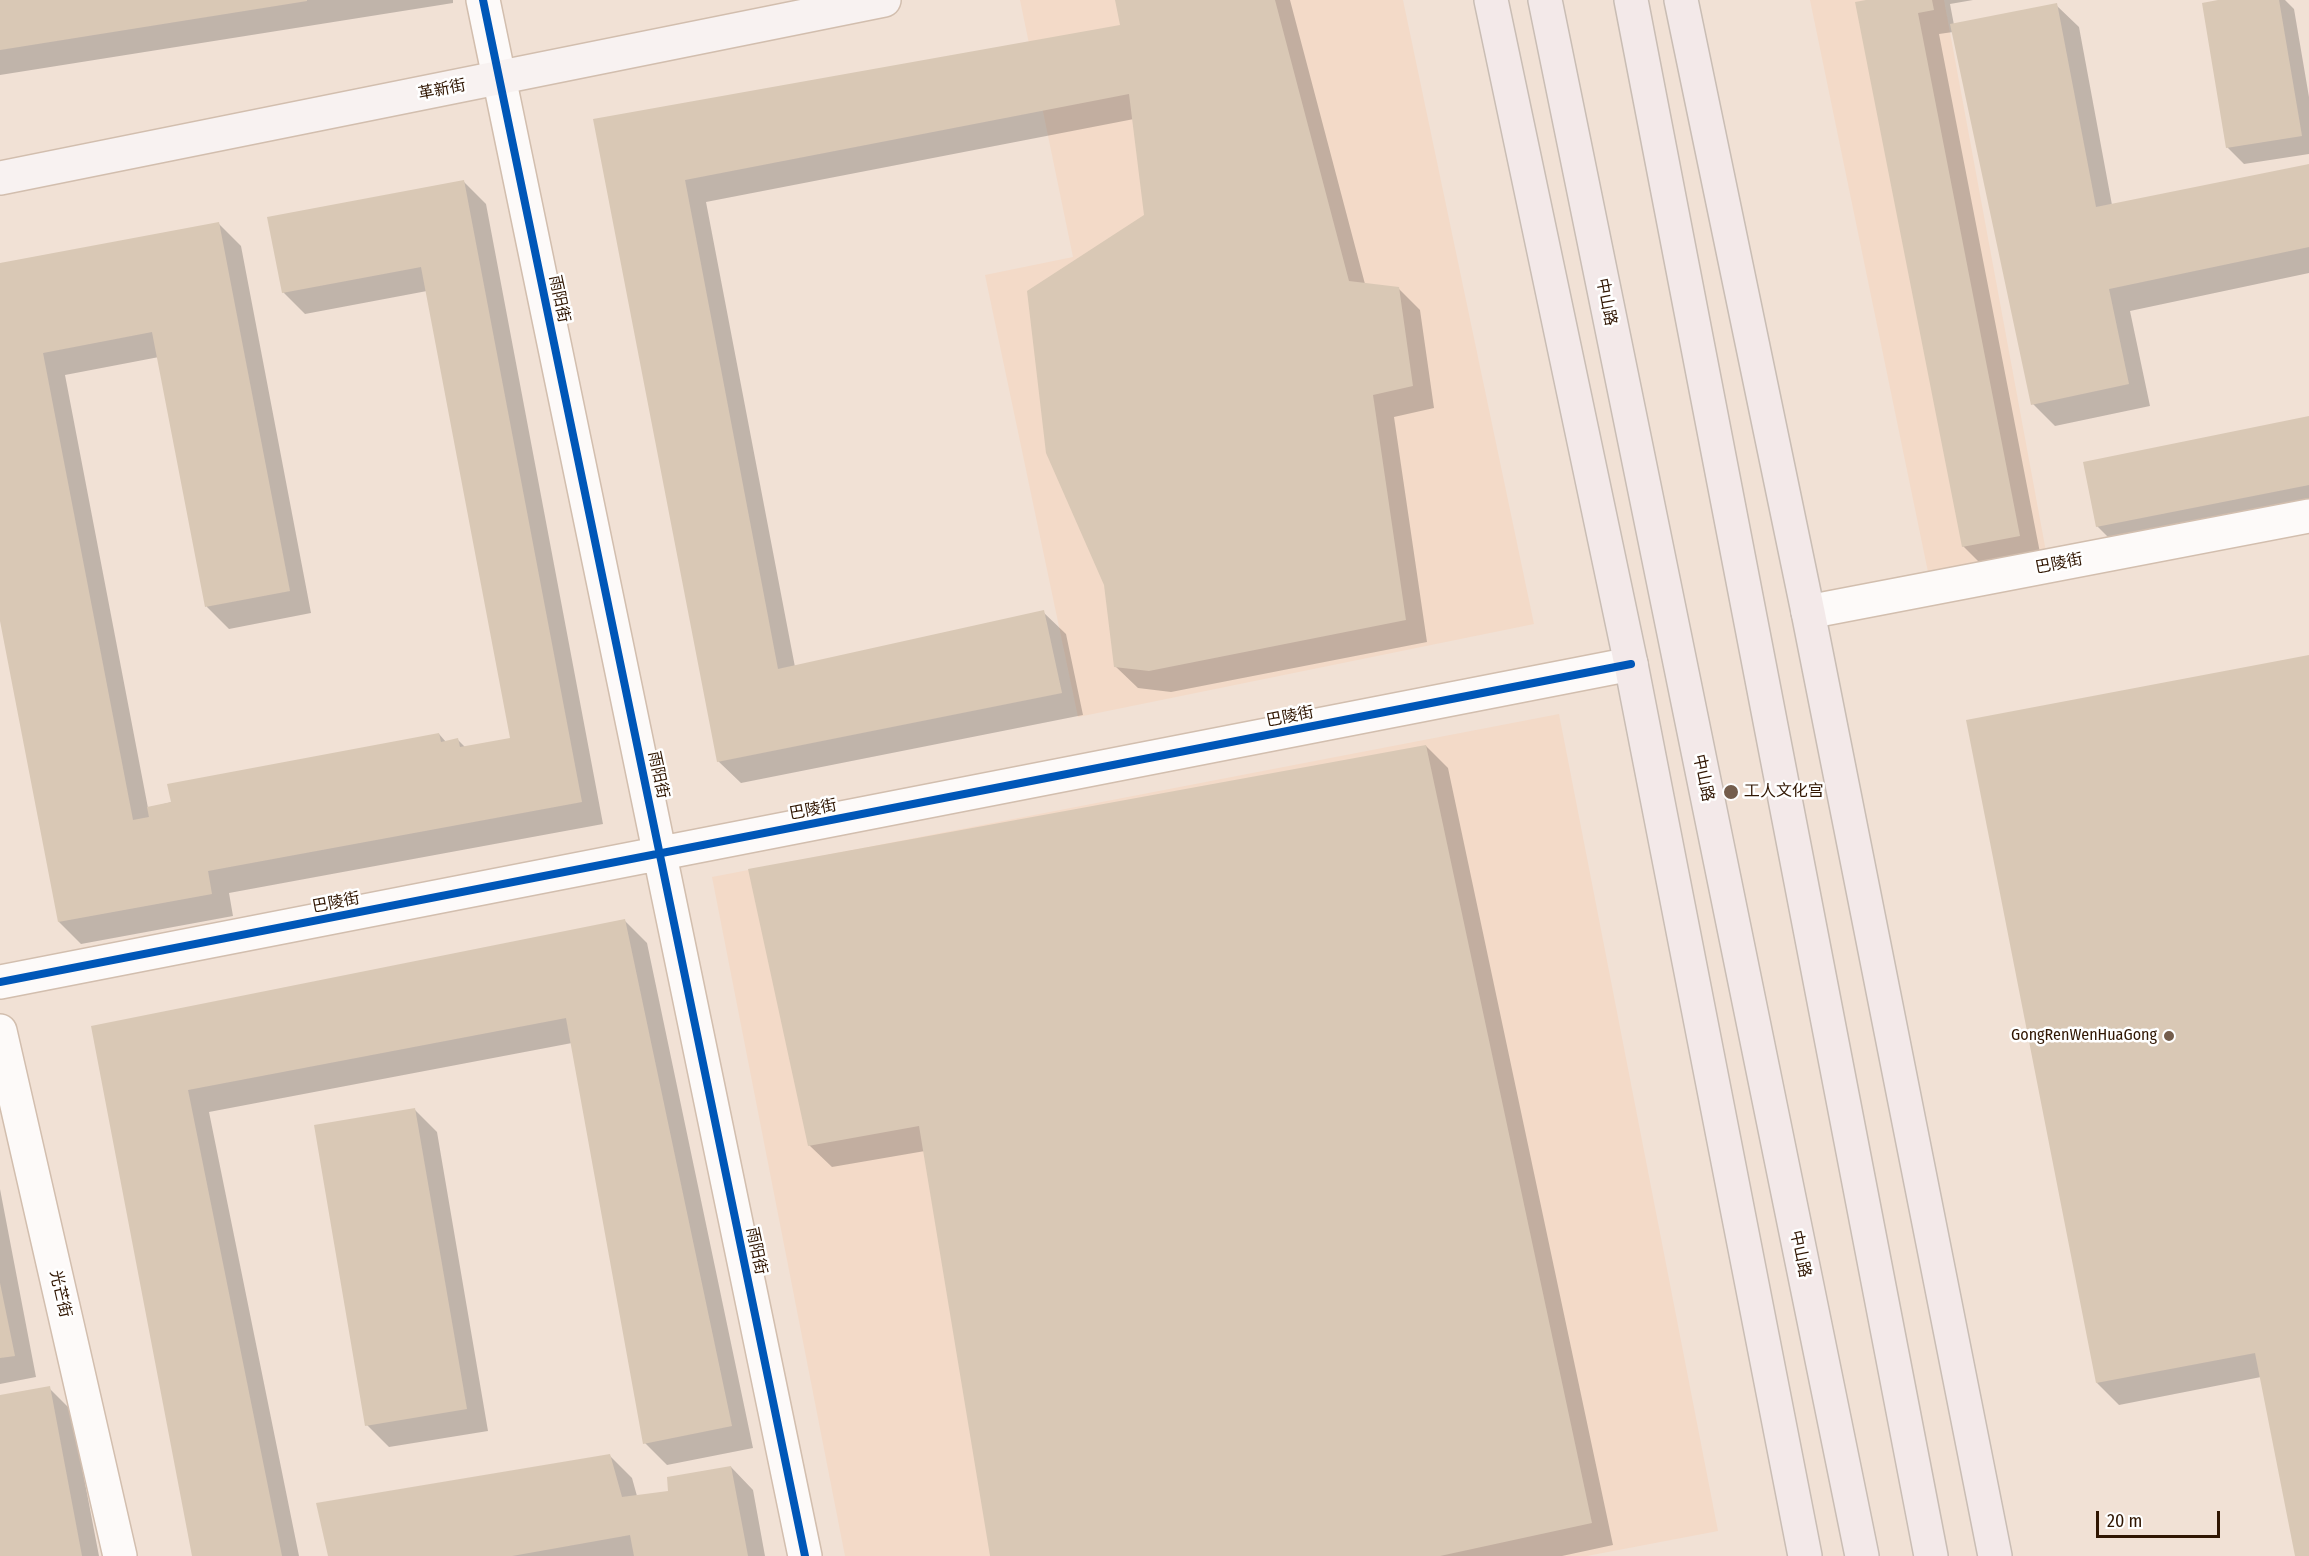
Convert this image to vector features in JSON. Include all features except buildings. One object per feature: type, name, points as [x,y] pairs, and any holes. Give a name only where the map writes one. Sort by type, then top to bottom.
[{"type":"main road","name":"革新街","points":[[0,178],[884,0]]},
{"type":"main road","points":[[1491,0],[1630,664],[1805,1556]]},
{"type":"main road","name":"中山路","points":[[1545,0],[1862,1556]]},
{"type":"main road","points":[[1631,0],[1931,1556]]},
{"type":"main road","points":[[1681,0],[1808,612],[1995,1556]]},
{"type":"street","name":"雨阳街","points":[[483,0],[805,1556]]},
{"type":"street","name":"巴陵街","points":[[1808,612],[2309,516]]},
{"type":"street","name":"巴陵街","points":[[0,982],[1630,664]]},
{"type":"street","name":"光芒街","points":[[0,1031],[120,1556]]},
{"type":"shaded area","points":[[1020,0],[1403,0],[1534,624],[1078,717],[985,275],[1073,257]]},
{"type":"shaded area","points":[[1810,0],[1944,0],[2047,557],[1928,572]]},
{"type":"shaded area","points":[[1559,714],[1718,1531],[1587,1556],[845,1556],[712,877]]},
{"type":"cycle path","points":[[483,0],[805,1556]]},
{"type":"cycle path","points":[[0,982],[1631,664]]},
{"type":"place","name":"工人文化宫","points":[[1731,792]]},
{"type":"place","name":"GongRenWenHuaGong","points":[[2169,1036]]}]
